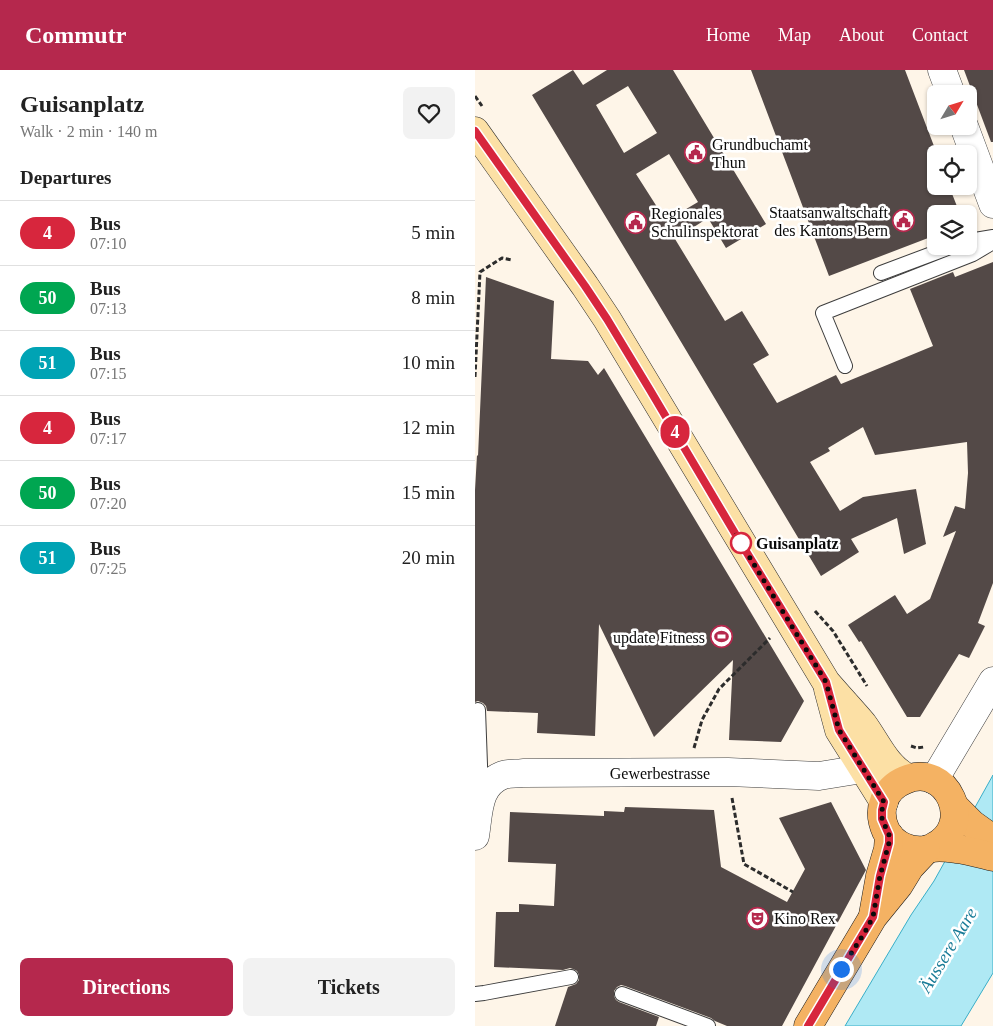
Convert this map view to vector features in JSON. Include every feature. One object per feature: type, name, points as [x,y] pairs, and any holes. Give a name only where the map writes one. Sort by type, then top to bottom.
[{"type":"main road","points":[[475,131],[607,319],[826,682],[864,726],[884,802]]},
{"type":"main road","points":[[874,763],[941,785],[952,798],[959,812],[993,839]]},
{"type":"main road","points":[[921,779],[900,782],[893,787],[884,802],[882,819],[889,835],[896,843],[905,848],[915,850],[957,849],[993,857]]},
{"type":"main road","points":[[808,1026],[873,917],[899,885],[910,867],[942,842],[952,829],[959,812]]},
{"type":"main road","points":[[873,917],[880,876],[889,843],[889,835]]},
{"type":"street","points":[[943,70],[948,85]]},
{"type":"street","points":[[967,135],[993,204]]},
{"type":"street","points":[[921,779],[993,681]]},
{"type":"street","name":"Gewerbestrasse","points":[[481,795],[490,782],[505,774],[728,772],[819,776],[856,770],[874,763]]},
{"type":"street","points":[[475,836],[481,795]]},
{"type":"lane","points":[[977,240],[993,237]]},
{"type":"lane","points":[[845,366],[823,313],[973,254],[993,242]]},
{"type":"lane","points":[[881,273],[929,255]]},
{"type":"lane","points":[[478,710],[481,795]]},
{"type":"lane","points":[[475,994],[571,977]]},
{"type":"lane","points":[[621,994],[708,1026]]},
{"type":"path","points":[[475,377],[480,272],[502,258],[512,260]]},
{"type":"path","points":[[688,773],[702,720],[719,689],[788,620]]},
{"type":"path","points":[[728,772],[744,864],[793,892]]},
{"type":"water","name":"Äussere Aare","points":[[993,775],[993,973],[961,1026],[845,1026],[911,915],[934,881]]},
{"type":"building","points":[[573,70],[583,85],[607,70],[673,70],[766,224],[726,248],[708,218],[675,239],[725,321],[742,311],[769,355],[753,364],[777,403],[836,375],[841,384],[933,346],[910,289],[953,272],[955,277],[993,262],[993,583],[978,623],[985,626],[969,658],[959,654],[920,717],[907,717],[861,641],[859,642],[848,625],[895,595],[907,614],[930,599],[956,531],[943,537],[955,506],[965,509],[968,473],[967,442],[875,455],[863,427],[828,448],[830,451],[810,462],[840,511],[863,497],[916,489],[926,544],[904,554],[897,518],[851,539],[859,552],[821,576],[532,95]],"holes":[[[628,86],[657,133],[624,153],[596,105]],[[669,154],[698,202],[666,221],[636,174]]]},
{"type":"building","points":[[751,70],[905,70],[927,128],[927,135],[930,135],[934,145],[927,145],[927,195],[953,195],[956,205],[927,205],[927,238],[829,276]]},
{"type":"building","points":[[964,70],[993,70],[993,142],[991,142],[977,105],[977,85],[970,85]]},
{"type":"building","points":[[486,277],[554,301],[551,359],[588,361],[598,375],[604,368],[804,701],[781,742],[729,740],[733,660],[654,737],[599,624],[595,736],[537,733],[538,713],[487,711],[483,703],[475,702],[475,490]]},
{"type":"building","points":[[831,802],[866,870],[782,1026],[727,1026],[711,1018],[621,985],[614,991],[616,1000],[659,1017],[656,1026],[555,1026],[568,987],[576,984],[579,980],[577,971],[570,968],[563,970],[494,967],[496,912],[519,912],[519,904],[554,906],[556,864],[508,862],[510,812],[604,816],[604,811],[624,812],[625,807],[714,810],[721,867],[787,902],[805,869],[779,818]]},
{"type":"bus line","name":"4","points":[[475,131],[607,319],[826,682],[839,730],[884,802],[882,819],[889,835],[889,843],[880,876],[873,917],[808,1026]]},
{"type":"place","name":"Grundbuchamt Thun","points":[[696,153]]},
{"type":"place","name":"Staatsanwaltschaft des Kantons Bern","points":[[904,221]]},
{"type":"place","name":"Regionales Schulinspektorat","points":[[635,222]]},
{"type":"place","name":"Guisanplatz","points":[[741,543]]},
{"type":"place","name":"update Fitness","points":[[721,637]]},
{"type":"place","name":"Kino Rex","points":[[758,918]]},
{"type":"route","points":[[741,543],[736,535],[826,682],[839,730],[884,802],[882,819],[889,835],[889,843],[880,876],[873,917],[841,969]]}]
